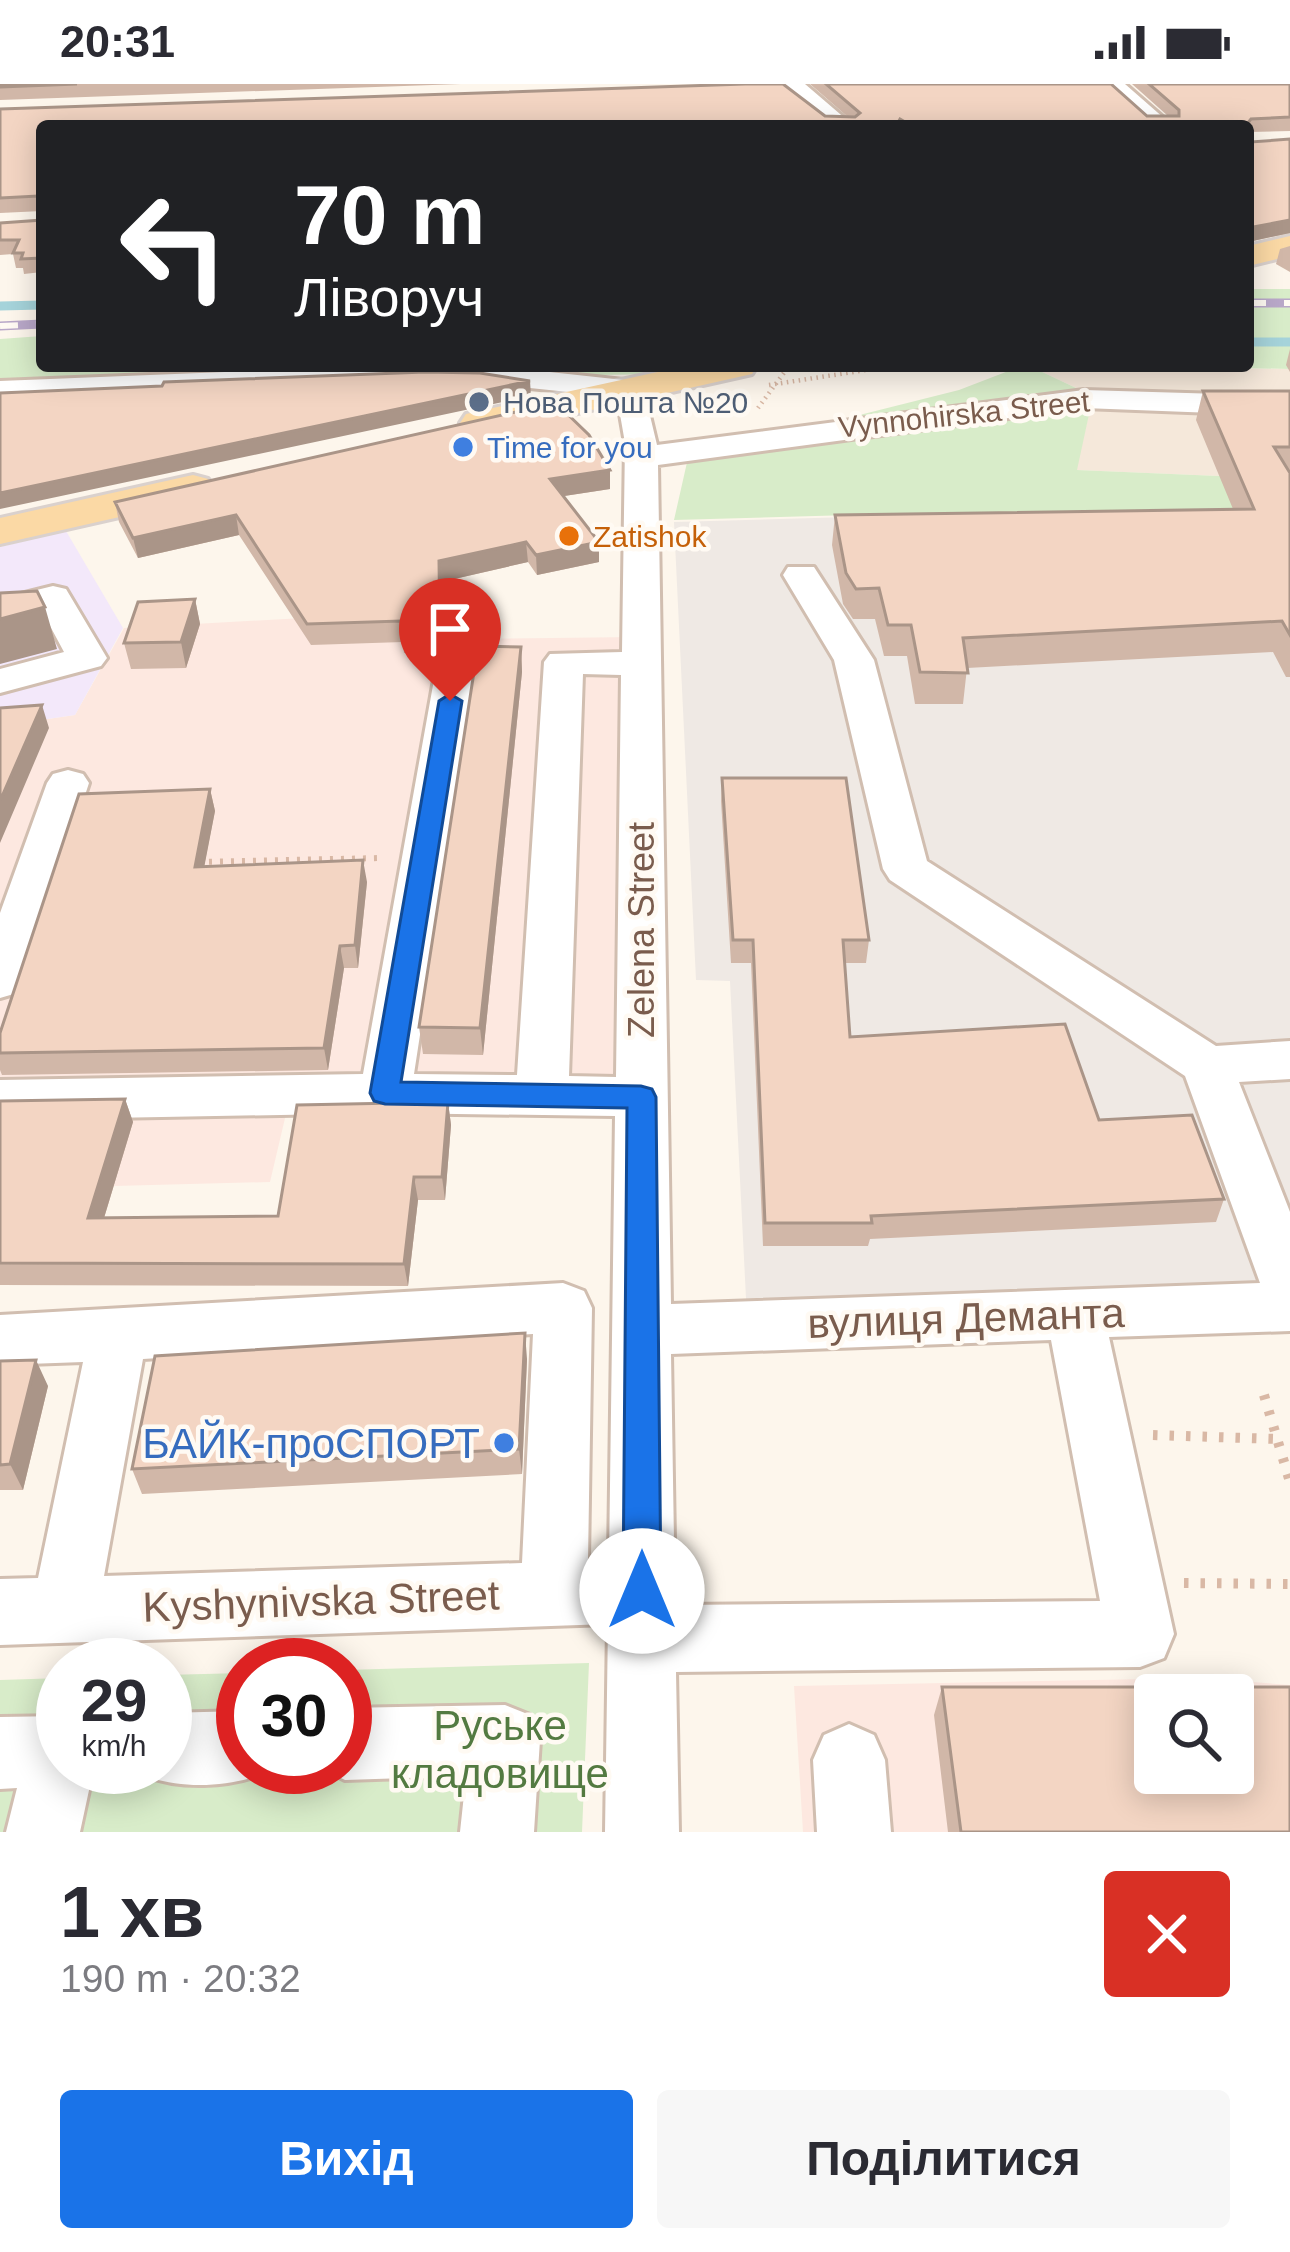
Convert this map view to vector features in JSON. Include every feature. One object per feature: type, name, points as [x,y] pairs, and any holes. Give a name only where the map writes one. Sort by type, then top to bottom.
[{"type":"main road","points":[[1254,255],[1290,247]]},
{"type":"main road","points":[[441,432],[710,372]]},
{"type":"main road","points":[[0,531],[232,479]]},
{"type":"street","points":[[701,88],[789,84],[834,120]]},
{"type":"street","points":[[1112,84],[1154,120]]},
{"type":"street","points":[[0,390],[462,372],[632,389]]},
{"type":"street","name":"Zelena Street","points":[[632,389],[639,413],[643,1832]]},
{"type":"street","name":"Vynnohirska Street","points":[[639,458],[1084,399],[1290,406]]},
{"type":"street","points":[[801,575],[854,660],[906,869],[1207,1065],[1273,1195],[1290,1286]]},
{"type":"street","points":[[0,610],[53,598],[87,658],[0,681]]},
{"type":"street","points":[[542,1095],[564,662],[640,664]]},
{"type":"street","points":[[385,1093],[457,663]]},
{"type":"street","points":[[0,981],[68,783]]},
{"type":"street","points":[[1207,1065],[1290,1060]]},
{"type":"street","points":[[0,1100],[385,1093],[641,1097]]},
{"type":"street","name":"вулиця Деманта","points":[[641,1330],[1290,1306]]},
{"type":"street","points":[[0,1340],[563,1308],[554,1594]]},
{"type":"street","points":[[1075,1314],[1130,1582]]},
{"type":"street","points":[[65,1610],[118,1334]]},
{"type":"street","name":"Kyshynivska Street","points":[[0,1612],[554,1594],[642,1615],[1140,1634],[1130,1582]]},
{"type":"street","points":[[372,1743],[505,1740],[497,1832]]},
{"type":"street","points":[[0,1753],[36,1752]]},
{"type":"street","points":[[850,1760],[854,1832]]},
{"type":"street","points":[[43,1832],[52,1794]]},
{"type":"path","points":[[175,862],[424,857]]},
{"type":"path","points":[[215,883],[220,861]]},
{"type":"path","points":[[1264,1395],[1290,1482]]},
{"type":"path","points":[[1099,1434],[1277,1439]]},
{"type":"path","points":[[1130,1582],[1290,1584]]},
{"type":"shaded area","points":[[1290,369],[1290,479],[1076,470],[1093,396],[1042,372]]},
{"type":"shaded area","points":[[850,517],[1290,530],[1290,1301],[747,1318],[730,981],[696,980],[674,522]]},
{"type":"shaded area","points":[[66,531],[123,628],[75,715],[0,726],[0,547]]},
{"type":"shaded area","points":[[464,609],[460,639],[636,637],[626,1112],[286,1114],[270,1182],[0,1189],[0,726],[75,715],[124,628]]},
{"type":"shaded area","points":[[1134,1679],[1134,1794],[1254,1794],[1254,1682],[1290,1685],[1290,1832],[803,1832],[794,1686]]},
{"type":"green space","points":[[1254,289],[1290,289],[1290,369],[1254,368]]},
{"type":"green space","points":[[36,336],[36,372],[668,372],[0,385],[0,339]]},
{"type":"green space","points":[[1006,372],[1042,372],[1093,396],[1077,470],[1290,479],[1290,529],[851,515],[674,520],[688,458],[959,390]]},
{"type":"green space","name":"Руське кладовище","points":[[589,1663],[582,1832],[0,1832],[0,1680],[36,1679],[36,1794],[192,1794],[192,1674],[216,1674],[216,1794],[372,1794],[372,1669]]},
{"type":"building","points":[[0,84],[77,84],[0,87]]},
{"type":"building","points":[[783,84],[825,116],[855,117],[860,113],[826,84],[1111,84],[1147,116],[1179,116],[1179,110],[1149,84],[1290,84],[1290,117],[1250,120],[36,120],[36,196],[0,198],[0,109]]},
{"type":"building","points":[[1290,139],[1290,220],[1254,227],[1254,142]]},
{"type":"building","points":[[36,220],[36,258],[21,259],[23,253],[13,253],[19,240],[0,240],[0,223]]},
{"type":"building","points":[[480,373],[530,381],[0,493],[0,393]]},
{"type":"building","points":[[1203,391],[1290,391],[1290,447],[1274,447],[1290,473],[1290,635],[1282,621],[963,638],[968,673],[920,672],[911,625],[888,625],[879,588],[856,589],[846,573],[835,515],[1254,509]]},
{"type":"building","points":[[556,403],[589,435],[610,470],[550,479],[599,542],[536,555],[526,542],[439,561],[440,630],[402,632],[401,621],[307,624],[236,515],[133,538],[115,502]]},
{"type":"building","points":[[37,591],[45,607],[0,619],[0,593]]},
{"type":"building","points":[[195,599],[181,642],[124,643],[138,602]]},
{"type":"building","points":[[478,646],[521,647],[480,1028],[419,1027]]},
{"type":"building","points":[[42,705],[0,801],[0,708]]},
{"type":"building","points":[[722,778],[846,778],[869,940],[843,940],[850,1037],[1065,1024],[1099,1120],[1192,1115],[1224,1199],[871,1216],[872,1223],[765,1223],[753,940],[733,940]]},
{"type":"building","points":[[210,789],[195,867],[363,860],[355,945],[340,946],[324,1048],[0,1053],[0,1033],[79,794]]},
{"type":"building","points":[[125,1099],[88,1218],[278,1216],[297,1105],[448,1102],[442,1177],[414,1177],[404,1264],[0,1263],[0,1101]]},
{"type":"building","points":[[525,1333],[519,1449],[132,1469],[155,1356]]},
{"type":"building","points":[[36,1360],[10,1464],[0,1465],[0,1361]]},
{"type":"building","points":[[942,1687],[1134,1687],[1134,1794],[1254,1794],[1254,1687],[1290,1687],[1290,1832],[961,1832]]},
{"type":"waterway","points":[[0,306],[36,305]]},
{"type":"waterway","points":[[1254,342],[1290,342]]},
{"type":"railway","points":[[1254,303],[1290,303]]},
{"type":"railway","points":[[0,326],[36,324]]},
{"type":"place","name":"Нова Пошта №20","points":[[479,402]]},
{"type":"place","name":"Time for you","points":[[463,447]]},
{"type":"place","name":"Zatishok","points":[[569,536]]},
{"type":"place","name":"БАЙК-проСПОРТ","points":[[504,1443]]},
{"type":"route","points":[[450,701],[385,1093],[641,1097],[642,1591]]}]
